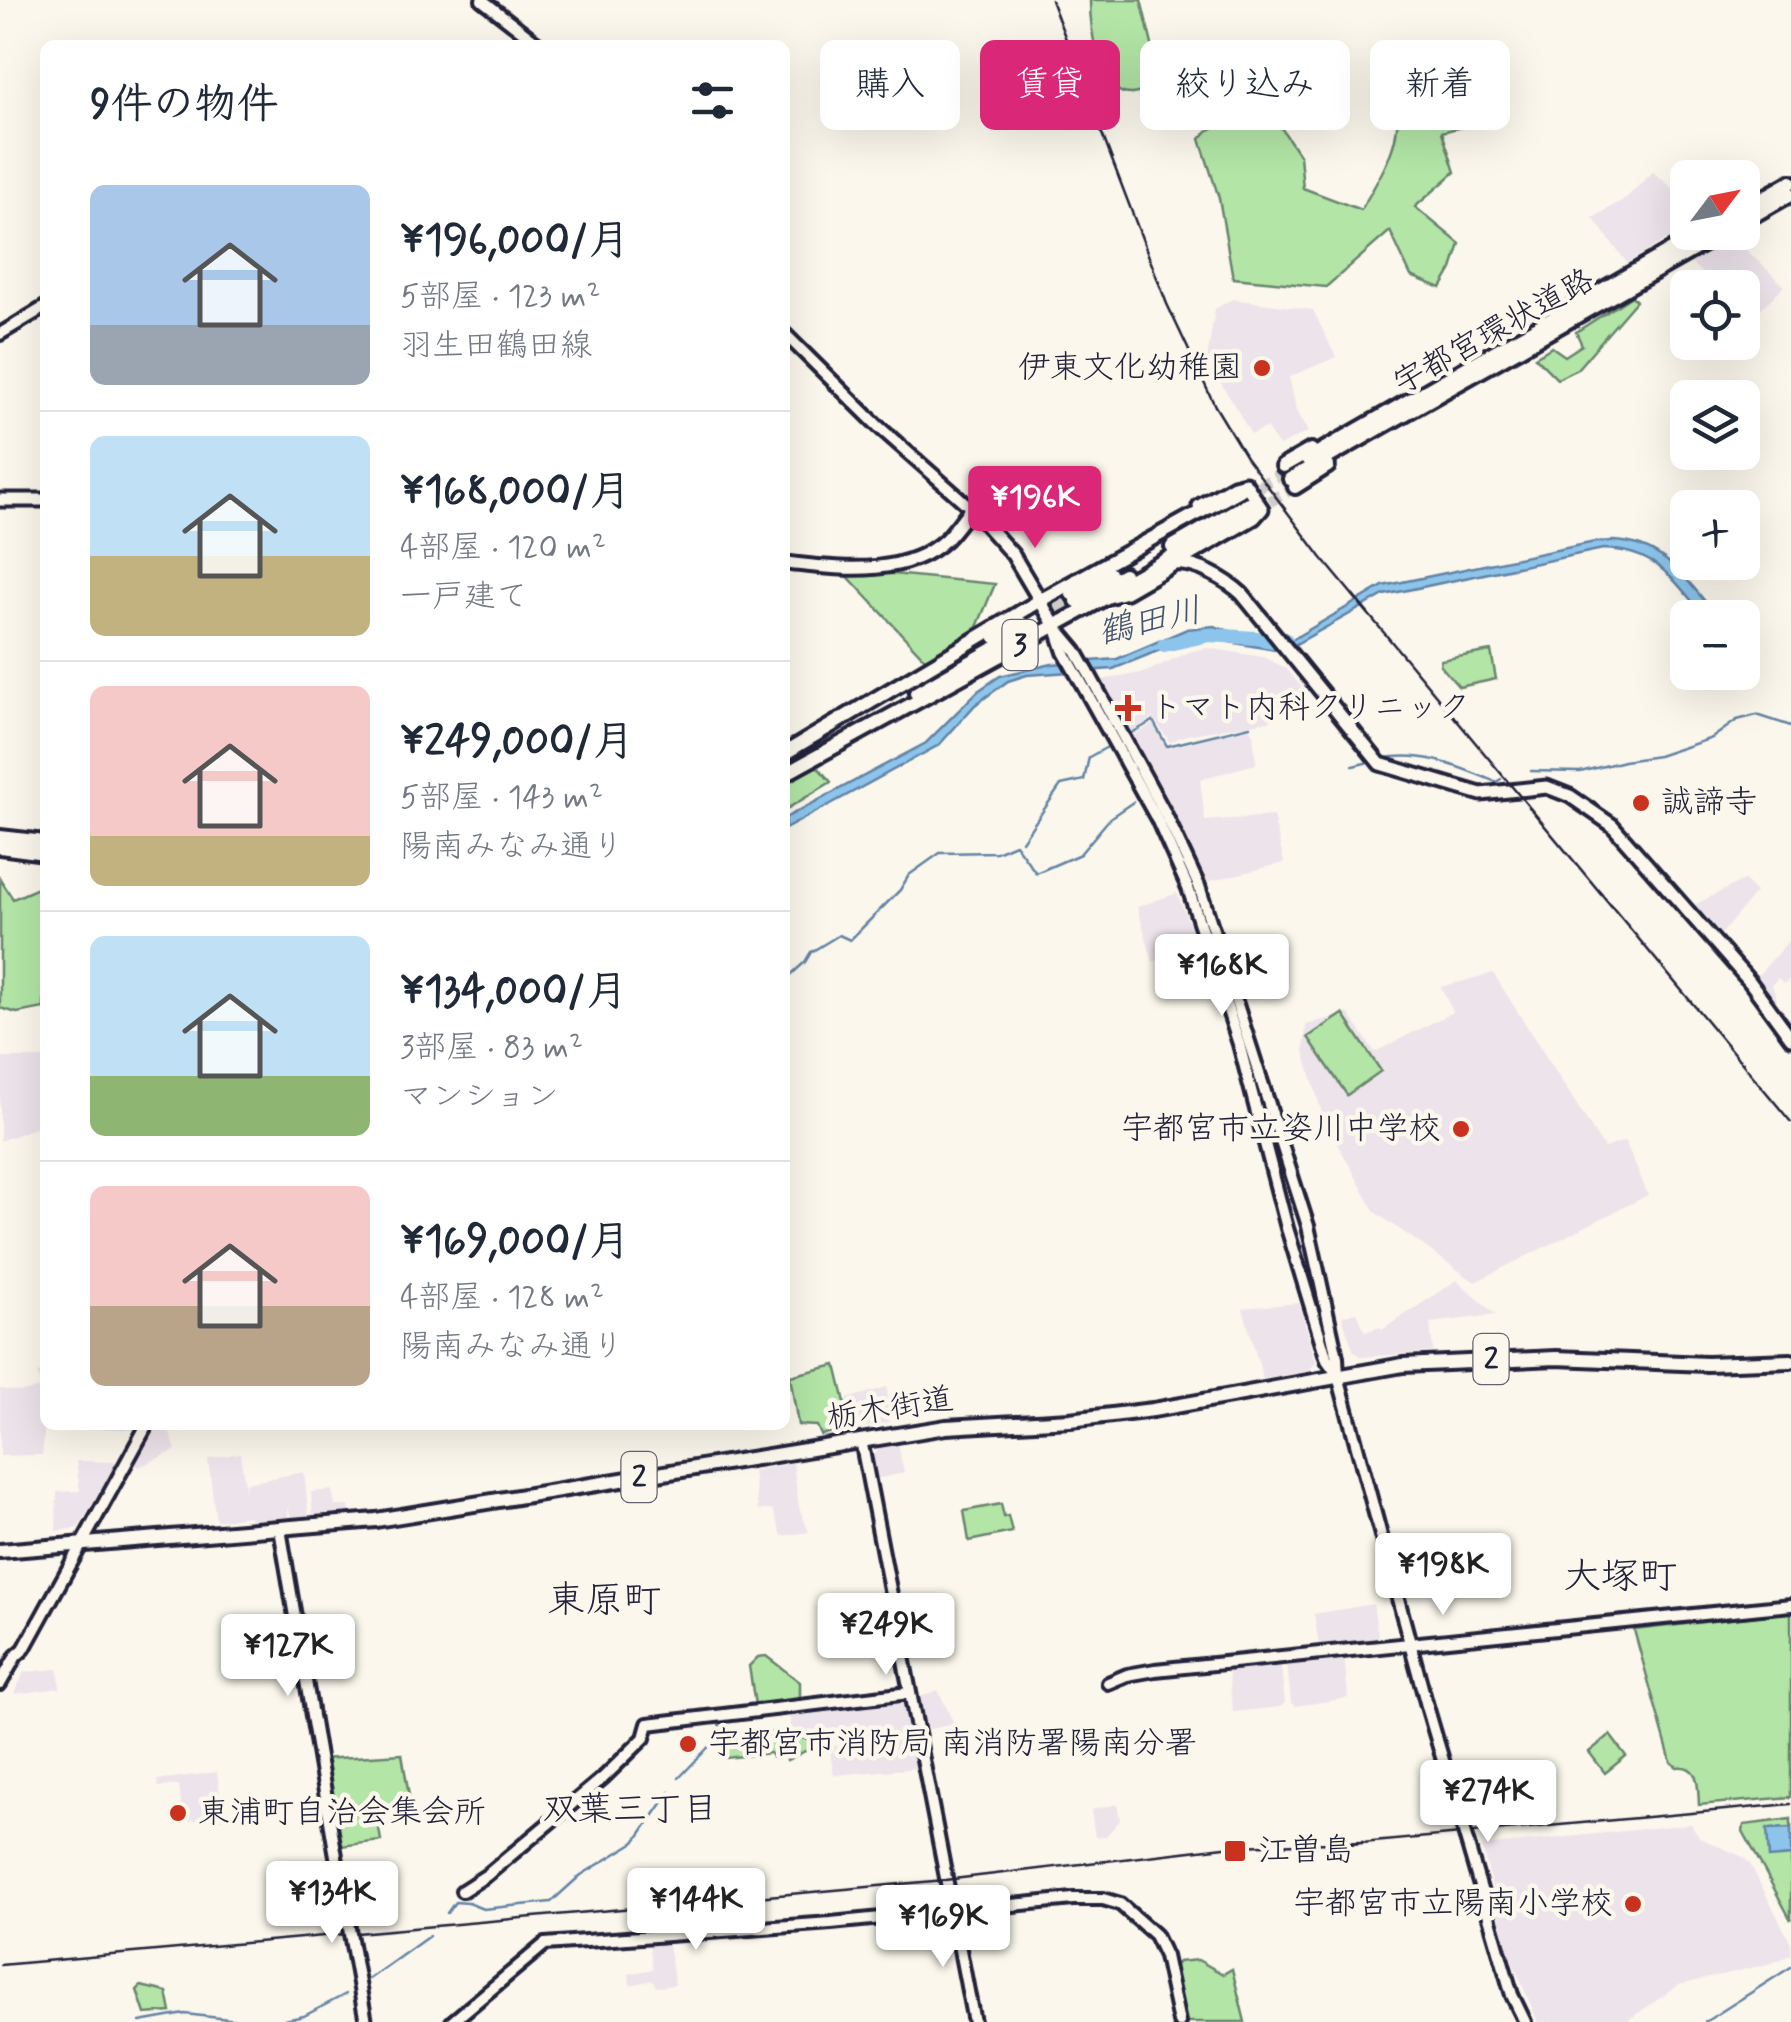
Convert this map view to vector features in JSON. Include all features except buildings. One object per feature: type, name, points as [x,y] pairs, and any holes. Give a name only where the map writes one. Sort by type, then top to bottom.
[{"type":"main road","points":[[1760,200],[1791,182]]},
{"type":"main road","points":[[1760,212],[1791,194]]},
{"type":"main road","name":"宇都宮環状道路","points":[[1354,438],[1673,250]]},
{"type":"main road","name":"宇都宮環状道路","points":[[1354,438],[1693,250]]},
{"type":"main road","points":[[1354,438],[1340,459],[1289,475],[1330,440],[1354,438]]},
{"type":"main road","points":[[1089,573],[1234,486],[1246,484],[1262,509],[1257,516],[1126,592],[1105,598]]},
{"type":"main road","points":[[0,500],[40,500]]},
{"type":"main road","name":"3","points":[[790,752],[1089,573],[1246,500]]},
{"type":"main road","name":"3","points":[[1074,598],[1246,500]]},
{"type":"main road","name":"3","points":[[790,768],[1105,598],[1246,500]]},
{"type":"main road","points":[[790,563],[857,568],[896,565],[935,547],[971,508],[1013,555],[1055,626]]},
{"type":"main road","points":[[1175,564],[1186,563],[1233,586],[1380,764],[1480,794],[1547,787],[1570,796],[1608,821],[1652,866],[1750,982],[1791,1038]]},
{"type":"main road","name":"3","points":[[790,752],[1024,627],[790,768]]},
{"type":"main road","points":[[0,836],[40,841]]},
{"type":"main road","points":[[0,848],[40,852]]},
{"type":"main road","name":"栃木街道","points":[[0,1551],[406,1516],[861,1440],[970,1424],[1110,1416],[1403,1365],[1592,1358],[1708,1364],[1791,1362]]},
{"type":"street","points":[[482,0],[534,40]]},
{"type":"street","points":[[520,40],[524,32]]},
{"type":"street","points":[[0,334],[40,310]]},
{"type":"street","points":[[790,339],[858,407],[971,508]]},
{"type":"street","points":[[1055,626],[1157,819],[1188,888],[1239,1044],[1287,1228],[1328,1360],[1338,1376]]},
{"type":"street","points":[[1082,673],[1177,836],[1221,948],[1270,1115],[1308,1226],[1338,1376],[1427,1706],[1512,1995],[1525,2022]]},
{"type":"street","points":[[0,1684],[24,1649],[144,1430]]},
{"type":"street","points":[[861,1440],[974,2022]]},
{"type":"street","points":[[280,1529],[366,2022]]},
{"type":"street","points":[[1108,1683],[1155,1670],[1791,1605]]},
{"type":"street","points":[[462,1891],[487,1875],[604,1777],[644,1738],[648,1724],[909,1693]]},
{"type":"street","points":[[452,2022],[545,1944],[830,1923],[1073,1898],[1120,1904],[1160,1943],[1179,2022]]},
{"type":"shaded area","points":[[1653,172],[1670,186],[1670,237],[1627,263],[1593,218],[1626,198]]},
{"type":"shaded area","points":[[1714,250],[1746,250],[1784,286],[1760,309],[1760,270],[1699,270],[1691,263]]},
{"type":"shaded area","name":"伊東文化幼稚園","points":[[1232,299],[1313,310],[1336,357],[1289,377],[1296,409],[1308,432],[1279,446],[1266,428],[1251,434],[1207,359],[1215,309]]},
{"type":"shaded area","points":[[1207,648],[1263,657],[1286,668],[1307,694],[1269,721],[1186,735],[1170,742],[1153,718],[1130,732],[1101,680],[1146,672]]},
{"type":"shaded area","points":[[1153,724],[1168,748],[1249,728],[1256,764],[1200,779],[1205,821],[1273,816],[1284,863],[1206,882],[1132,736]]},
{"type":"shaded area","points":[[1744,880],[1756,892],[1718,938],[1692,906]]},
{"type":"shaded area","points":[[1177,893],[1207,969],[1185,982],[1171,955],[1153,962],[1137,907]]},
{"type":"shaded area","points":[[1789,940],[1791,978],[1784,984],[1778,978],[1772,985],[1777,999],[1771,1003],[1754,980]]},
{"type":"shaded area","name":"宇都宮市立姿川中学校","points":[[1493,973],[1604,1148],[1625,1141],[1648,1195],[1475,1282],[1375,1212],[1323,1117],[1304,1051],[1306,1025],[1348,1013],[1375,1052],[1453,1012],[1441,987]]},
{"type":"shaded area","points":[[0,1058],[40,1058],[40,1126],[0,1141]]},
{"type":"shaded area","points":[[1457,1280],[1496,1315],[1430,1323],[1433,1352],[1361,1357],[1353,1350],[1342,1316],[1357,1312],[1365,1332],[1380,1327],[1382,1330]]},
{"type":"shaded area","points":[[1299,1303],[1316,1362],[1309,1371],[1263,1379],[1243,1308]]},
{"type":"shaded area","points":[[887,1387],[889,1422],[854,1430],[847,1399]]},
{"type":"shaded area","points":[[40,1388],[40,1430],[44,1430],[42,1455],[0,1456],[0,1389],[22,1392]]},
{"type":"shaded area","points":[[152,1430],[169,1430],[176,1450],[139,1467],[134,1463]]},
{"type":"shaded area","points":[[898,1444],[904,1473],[875,1479],[872,1460],[879,1447]]},
{"type":"shaded area","points":[[240,1453],[246,1493],[246,1483],[304,1472],[309,1519],[291,1519],[288,1506],[288,1518],[250,1521],[249,1516],[216,1521],[208,1459]]},
{"type":"shaded area","points":[[76,1461],[118,1462],[78,1528],[56,1531],[57,1492],[80,1491]]},
{"type":"shaded area","points":[[793,1463],[799,1508],[809,1532],[782,1536],[773,1510],[758,1510],[753,1471]]},
{"type":"shaded area","points":[[332,1490],[335,1506],[349,1506],[350,1513],[313,1518],[311,1492]]},
{"type":"shaded area","points":[[1373,1604],[1379,1641],[1319,1646],[1314,1614]]},
{"type":"shaded area","points":[[1344,1655],[1348,1698],[1296,1706],[1291,1702],[1287,1663]]},
{"type":"shaded area","points":[[1280,1659],[1285,1703],[1280,1707],[1233,1712],[1228,1668],[1232,1664]]},
{"type":"shaded area","points":[[58,1669],[60,1688],[14,1694],[24,1672]]},
{"type":"shaded area","points":[[938,1690],[954,1724],[930,1729],[924,1724],[917,1698]]},
{"type":"shaded area","points":[[903,1702],[909,1734],[828,1741],[799,1738],[792,1730],[788,1712]]},
{"type":"shaded area","points":[[910,1739],[917,1768],[834,1775],[829,1746]]},
{"type":"shaded area","points":[[217,1772],[223,1819],[183,1821],[179,1785],[158,1787],[157,1780]]},
{"type":"shaded area","points":[[1117,1804],[1120,1820],[1106,1836],[1095,1837],[1091,1810]]},
{"type":"shaded area","name":"宇都宮市立陽南小学校","points":[[1691,1824],[1700,1838],[1750,1864],[1791,1943],[1791,1955],[1679,1985],[1625,2022],[1538,2022],[1508,1951],[1482,1846]]},
{"type":"shaded area","points":[[667,1939],[675,1985],[656,1987],[653,1980],[630,1985],[629,1974],[653,1969],[649,1943]]},
{"type":"green space","points":[[1090,0],[1141,0],[1151,40],[1140,40],[1140,92],[1120,92],[1120,40],[1095,40]]},
{"type":"green space","points":[[1283,130],[1300,156],[1303,188],[1361,210],[1394,144],[1397,130],[1450,130],[1442,132],[1455,172],[1415,207],[1460,244],[1441,288],[1411,276],[1390,231],[1326,287],[1233,278],[1219,198],[1200,139],[1207,131]]},
{"type":"green space","points":[[1632,296],[1636,301],[1577,369],[1557,379],[1535,357],[1552,347],[1565,356],[1582,345],[1576,332]]},
{"type":"green space","points":[[841,569],[995,584],[977,627],[930,660]]},
{"type":"green space","points":[[1491,651],[1496,679],[1459,687],[1440,665],[1441,660]]},
{"type":"green space","points":[[814,763],[831,782],[790,807],[790,778]]},
{"type":"green space","points":[[0,879],[13,899],[40,887],[40,1009],[17,1013],[0,1008]]},
{"type":"green space","points":[[1343,1014],[1381,1071],[1347,1095],[1308,1037]]},
{"type":"green space","points":[[836,1365],[851,1427],[821,1435],[817,1426],[798,1425],[790,1376]]},
{"type":"green space","points":[[1001,1504],[1012,1532],[969,1541],[964,1511]]},
{"type":"green space","points":[[1791,1612],[1791,1797],[1699,1805],[1694,1773],[1671,1762],[1634,1630]]},
{"type":"green space","points":[[766,1656],[800,1682],[800,1702],[755,1705],[749,1666],[758,1657]]},
{"type":"green space","points":[[796,1731],[799,1738],[808,1739],[809,1749],[787,1760],[783,1753],[772,1757],[770,1753],[726,1758],[718,1740],[721,1735]]},
{"type":"green space","points":[[1610,1735],[1626,1756],[1605,1773],[1589,1752]]},
{"type":"green space","points":[[402,1754],[410,1802],[334,1814],[322,1759]]},
{"type":"green space","points":[[366,1811],[368,1818],[377,1816],[381,1841],[341,1846],[333,1817]]},
{"type":"green space","points":[[1791,1819],[1791,1920],[1743,1831],[1744,1825]]},
{"type":"green space","points":[[1198,1960],[1223,1974],[1232,1969],[1245,2022],[1184,2022],[1172,1968],[1178,1962]]},
{"type":"green space","points":[[141,1986],[167,1992],[171,2012],[145,2014],[137,1990]]},
{"type":"water","points":[[1595,542],[1631,543],[1647,548],[1670,564],[1670,577],[1637,555],[1603,549],[1384,595],[1294,645],[1275,650],[1195,636],[1113,669],[1027,675],[1008,681],[975,705],[939,745],[790,826],[790,815],[926,743],[978,691],[1000,676],[1052,664],[1117,659],[1187,629],[1214,626],[1259,640],[1293,639],[1383,586]]},
{"type":"water","points":[[1674,580],[1687,580],[1704,600],[1691,600]]},
{"type":"water","points":[[1791,1828],[1791,1856],[1769,1858],[1767,1829]]},
{"type":"waterway","name":"鶴田川","points":[[1164,645],[1209,635],[1286,640]]},
{"type":"waterway","points":[[1531,771],[1580,772],[1658,756],[1712,738],[1737,720],[1757,715],[1791,726]]},
{"type":"waterway","points":[[1126,736],[1153,721],[1167,746],[1250,726]]},
{"type":"waterway","points":[[1022,841],[1061,785],[1084,780],[1089,757],[1111,745]]},
{"type":"waterway","points":[[1381,759],[1426,758],[1496,782],[1501,779]]},
{"type":"waterway","points":[[1353,766],[1369,762]]},
{"type":"waterway","points":[[790,976],[811,952],[839,935],[850,940],[900,890],[909,875],[940,853],[996,852],[1015,844],[1036,873],[1080,854],[1111,817],[1133,802]]},
{"type":"waterway","points":[[679,1778],[720,1735],[719,1721]]},
{"type":"waterway","points":[[447,1913],[455,1902],[483,1909],[551,1902],[581,1875],[635,1842],[670,1792]]},
{"type":"waterway","points":[[369,1979],[429,1936]]},
{"type":"waterway","points":[[1705,2022],[1791,1967]]},
{"type":"waterway","points":[[275,2022],[304,2016],[346,1994]]},
{"type":"waterway","points":[[140,2022],[185,2014],[254,2022]]},
{"type":"tunnel","points":[[1244,496],[1287,470]]},
{"type":"tunnel","points":[[1254,510],[1295,487]]},
{"type":"tunnel","points":[[1021,623],[1072,594]]},
{"type":"tunnel","points":[[1027,630],[1077,601]]},
{"type":"railway","points":[[1051,0],[1167,304],[1215,406],[1246,457],[1321,557],[1791,1122]]},
{"type":"railway","points":[[1351,1844],[1791,1804]]},
{"type":"railway","points":[[0,1965],[945,1880],[1233,1846],[1363,1842]]},
{"type":"place","name":"伊東文化幼稚園","points":[[1262,368]]},
{"type":"place","name":"トマト内科クリニック","points":[[1128,708]]},
{"type":"place","name":"誠諦寺","points":[[1641,803]]},
{"type":"place","name":"宇都宮市立姿川中学校","points":[[1461,1129]]},
{"type":"place","name":"宇都宮市消防局 南消防署陽南分署","points":[[688,1744]]},
{"type":"place","name":"東浦町自治会集会所","points":[[178,1813]]},
{"type":"place","name":"江曽島","points":[[1235,1851]]},
{"type":"place","name":"宇都宮市立陽南小学校","points":[[1633,1904]]},
{"type":"district","name":"大塚町","points":[[1620,1577]]},
{"type":"district","name":"東原町","points":[[604,1601]]},
{"type":"district","name":"双葉三丁目","points":[[630,1810]]}]
